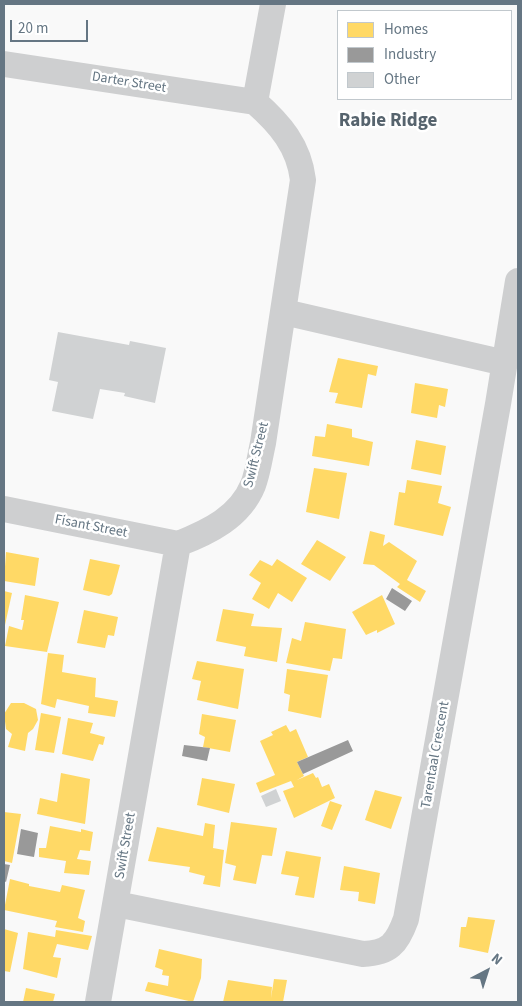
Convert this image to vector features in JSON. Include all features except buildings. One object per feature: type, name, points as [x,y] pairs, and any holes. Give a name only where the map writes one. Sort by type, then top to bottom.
[{"type":"street","points":[[255,102],[273,4]]},
{"type":"street","name":"Darter Street","points":[[4,64],[255,102]]},
{"type":"street","name":"Swift Street","points":[[98,1002],[178,544],[197,537],[227,520],[238,509],[253,484],[263,443],[302,198],[302,167],[288,134],[255,102]]},
{"type":"street","name":"Tarentaal Crescent","points":[[116,904],[363,954],[382,952],[398,938],[406,920],[508,406],[505,363],[518,281]]},
{"type":"street","points":[[284,312],[505,363]]},
{"type":"street","name":"Fisant Street","points":[[4,509],[178,544]]},
{"type":"district","name":"Rabie Ridge","points":[[388,122]]}]
